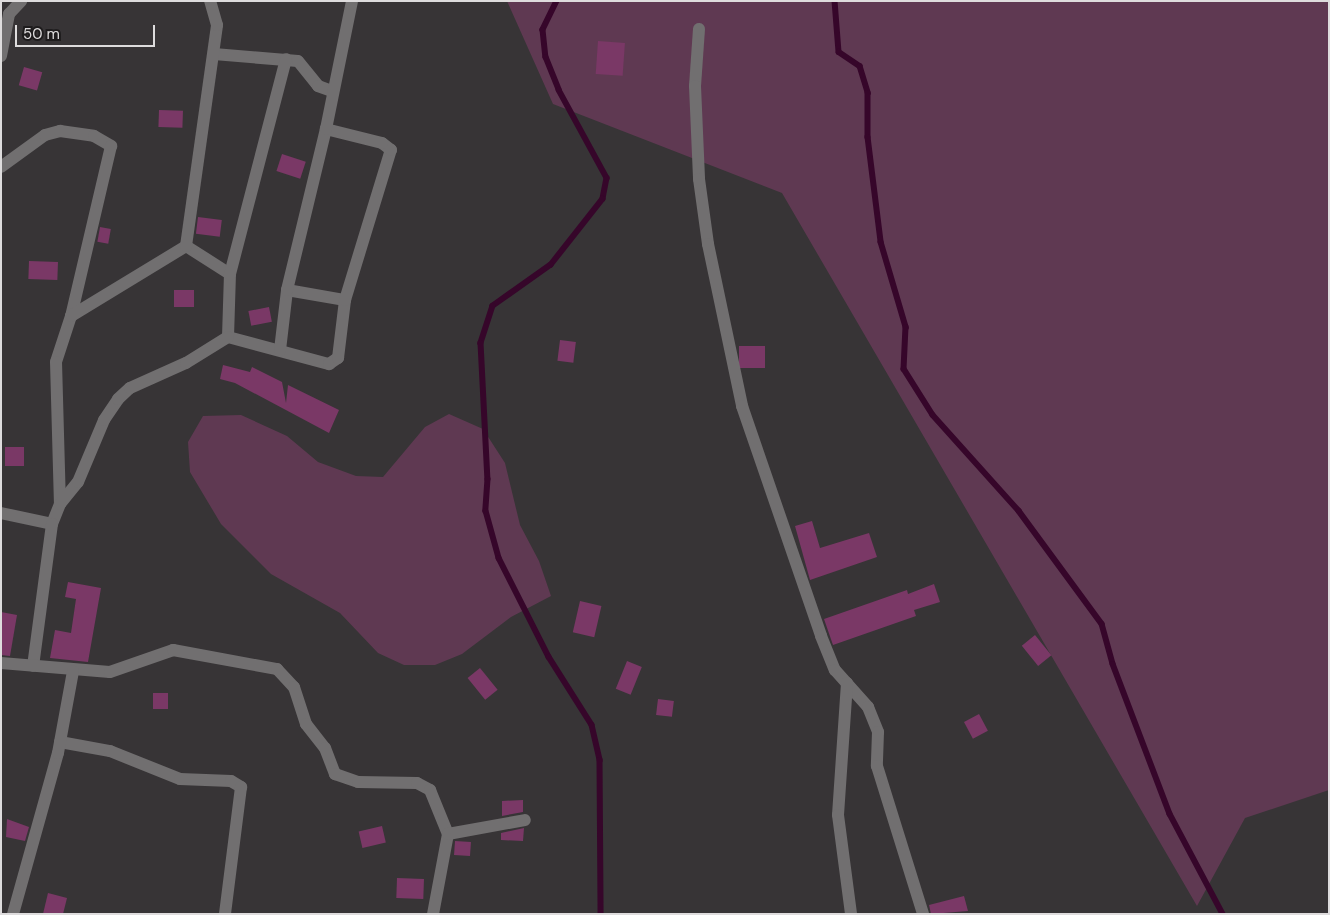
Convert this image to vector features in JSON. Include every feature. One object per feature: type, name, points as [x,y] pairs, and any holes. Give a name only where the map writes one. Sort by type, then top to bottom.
[{"type":"street","points":[[1,56],[9,14],[21,1]]},
{"type":"street","points":[[186,246],[217,25],[210,1]]},
{"type":"street","points":[[280,350],[287,290],[326,129],[352,1]]},
{"type":"street","points":[[700,29],[695,86],[699,179],[708,244],[740,397],[818,628],[835,670],[868,707],[878,732],[877,766],[923,914]]},
{"type":"street","points":[[214,54],[286,59],[305,66],[313,82],[332,92]]},
{"type":"street","points":[[228,337],[230,274],[286,59]]},
{"type":"street","points":[[33,666],[52,524],[60,504],[78,482],[104,420],[118,399],[130,388],[186,363],[228,337],[335,363],[345,300],[391,150],[382,143],[326,129]]},
{"type":"street","points":[[1,167],[45,136],[60,131],[94,136],[111,146],[71,316],[56,362],[60,504]]},
{"type":"street","points":[[186,246],[230,274]]},
{"type":"street","points":[[71,316],[186,246]]},
{"type":"street","points":[[287,290],[345,300]]},
{"type":"street","points":[[1,513],[52,524]]},
{"type":"street","points":[[1,663],[73,671],[110,672],[173,650],[277,669],[294,687],[306,724],[325,748],[335,774],[358,782],[417,783],[430,790],[448,834],[433,914]]},
{"type":"street","points":[[13,914],[60,742],[73,671]]},
{"type":"street","points":[[847,682],[838,815],[851,914]]},
{"type":"street","points":[[60,742],[110,751],[180,779],[231,781],[241,787],[225,914]]},
{"type":"street","points":[[448,834],[525,820]]},
{"type":"shaded area","points":[[507,1],[1329,1],[1329,790],[1245,818],[1197,906],[782,193],[553,104]]},
{"type":"shaded area","points":[[449,414],[483,429],[505,463],[520,525],[539,561],[551,596],[511,617],[462,654],[435,665],[404,665],[378,653],[340,613],[271,574],[221,524],[190,472],[188,442],[203,416],[241,415],[287,436],[318,462],[356,476],[383,477],[425,427]]},
{"type":"building","points":[[598,41],[625,43],[623,76],[596,74]]},
{"type":"building","points":[[24,67],[42,72],[37,91],[19,85]]},
{"type":"building","points":[[159,110],[183,111],[182,128],[158,127]]},
{"type":"building","points":[[282,154],[306,162],[300,179],[276,171]]},
{"type":"building","points":[[198,217],[222,220],[220,237],[196,234]]},
{"type":"building","points":[[100,227],[111,229],[108,244],[97,242]]},
{"type":"building","points":[[29,261],[58,262],[57,280],[28,279]]},
{"type":"building","points":[[174,290],[194,290],[194,307],[174,307]]},
{"type":"building","points":[[269,307],[272,322],[251,326],[248,311]]},
{"type":"building","points":[[560,340],[576,342],[573,363],[557,361]]},
{"type":"building","points":[[739,346],[765,346],[765,368],[739,368]]},
{"type":"building","points":[[223,365],[250,372],[252,367],[282,382],[286,403],[288,385],[339,410],[329,433],[235,383],[220,379]]},
{"type":"building","points":[[5,447],[24,447],[24,466],[5,466]]},
{"type":"building","points":[[812,521],[820,548],[869,533],[877,557],[810,580],[795,526]]},
{"type":"building","points":[[68,582],[101,588],[88,662],[50,658],[55,630],[71,633],[76,599],[65,597]]},
{"type":"building","points":[[934,584],[940,602],[914,610],[916,616],[833,645],[824,619],[907,590],[908,594]]},
{"type":"building","points":[[580,601],[601,606],[594,637],[573,632]]},
{"type":"building","points":[[1,612],[17,615],[10,656],[1,655]]},
{"type":"building","points":[[1035,635],[1051,655],[1038,666],[1022,646]]},
{"type":"building","points":[[627,661],[642,667],[631,695],[616,689]]},
{"type":"building","points":[[480,668],[498,690],[485,700],[468,678]]},
{"type":"building","points":[[153,693],[168,693],[168,709],[153,709]]},
{"type":"building","points":[[658,699],[674,701],[672,717],[656,715]]},
{"type":"building","points":[[979,714],[988,731],[973,739],[964,722]]},
{"type":"building","points":[[523,800],[523,812],[502,816],[502,801]]},
{"type":"building","points":[[7,819],[29,827],[25,841],[6,837]]},
{"type":"building","points":[[382,826],[386,843],[362,848],[359,831]]},
{"type":"building","points":[[524,828],[523,841],[501,840],[501,833]]},
{"type":"building","points":[[455,841],[471,842],[470,856],[454,855]]},
{"type":"building","points":[[397,878],[424,879],[423,899],[396,898]]},
{"type":"building","points":[[48,893],[67,898],[63,914],[43,914]]},
{"type":"building","points":[[964,896],[968,911],[931,914],[929,905]]},
{"type":"waterway","points":[[557,1],[543,30],[546,57],[559,90],[607,178],[603,199],[551,265],[493,306],[481,343],[488,479],[486,511],[499,558],[549,657],[592,725],[600,760],[601,914]]},
{"type":"waterway","points":[[835,1],[839,52],[860,66],[868,93],[868,137],[881,242],[906,327],[904,369],[933,415],[1019,511],[1102,624],[1113,664],[1170,814],[1223,914]]}]
